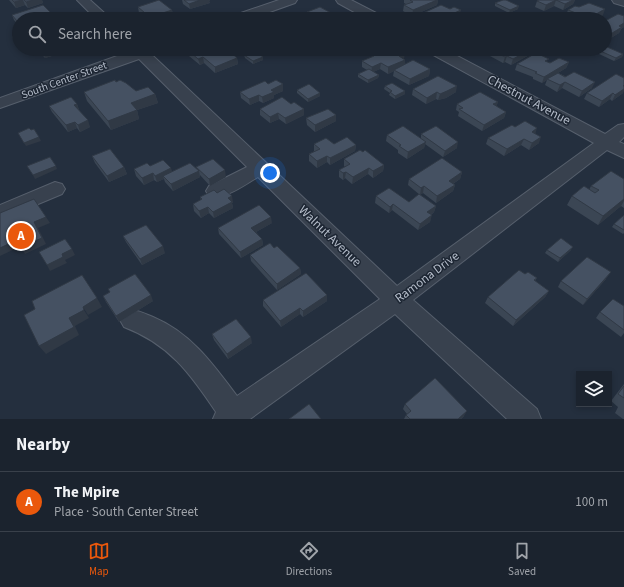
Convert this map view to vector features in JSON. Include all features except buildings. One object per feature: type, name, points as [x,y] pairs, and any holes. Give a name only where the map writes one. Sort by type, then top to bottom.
[{"type":"street","points":[[83,0],[96,12]]},
{"type":"street","points":[[257,12],[291,0]]},
{"type":"street","points":[[342,0],[364,12]]},
{"type":"street","points":[[618,0],[624,2]]},
{"type":"street","name":"South Center Street","points":[[0,103],[127,56]]},
{"type":"street","name":"Walnut Avenue","points":[[149,56],[260,168],[396,300],[527,419]]},
{"type":"street","name":"Chestnut Avenue","points":[[447,56],[618,141]]},
{"type":"street","name":"Ramona Drive","points":[[231,416],[618,141]]},
{"type":"street","points":[[216,191],[260,168]]},
{"type":"street","points":[[0,213],[55,189]]},
{"type":"street","points":[[132,320],[148,326],[169,337],[183,349],[206,375],[231,416]]},
{"type":"place","name":"The Mpire","points":[[21,236]]}]
